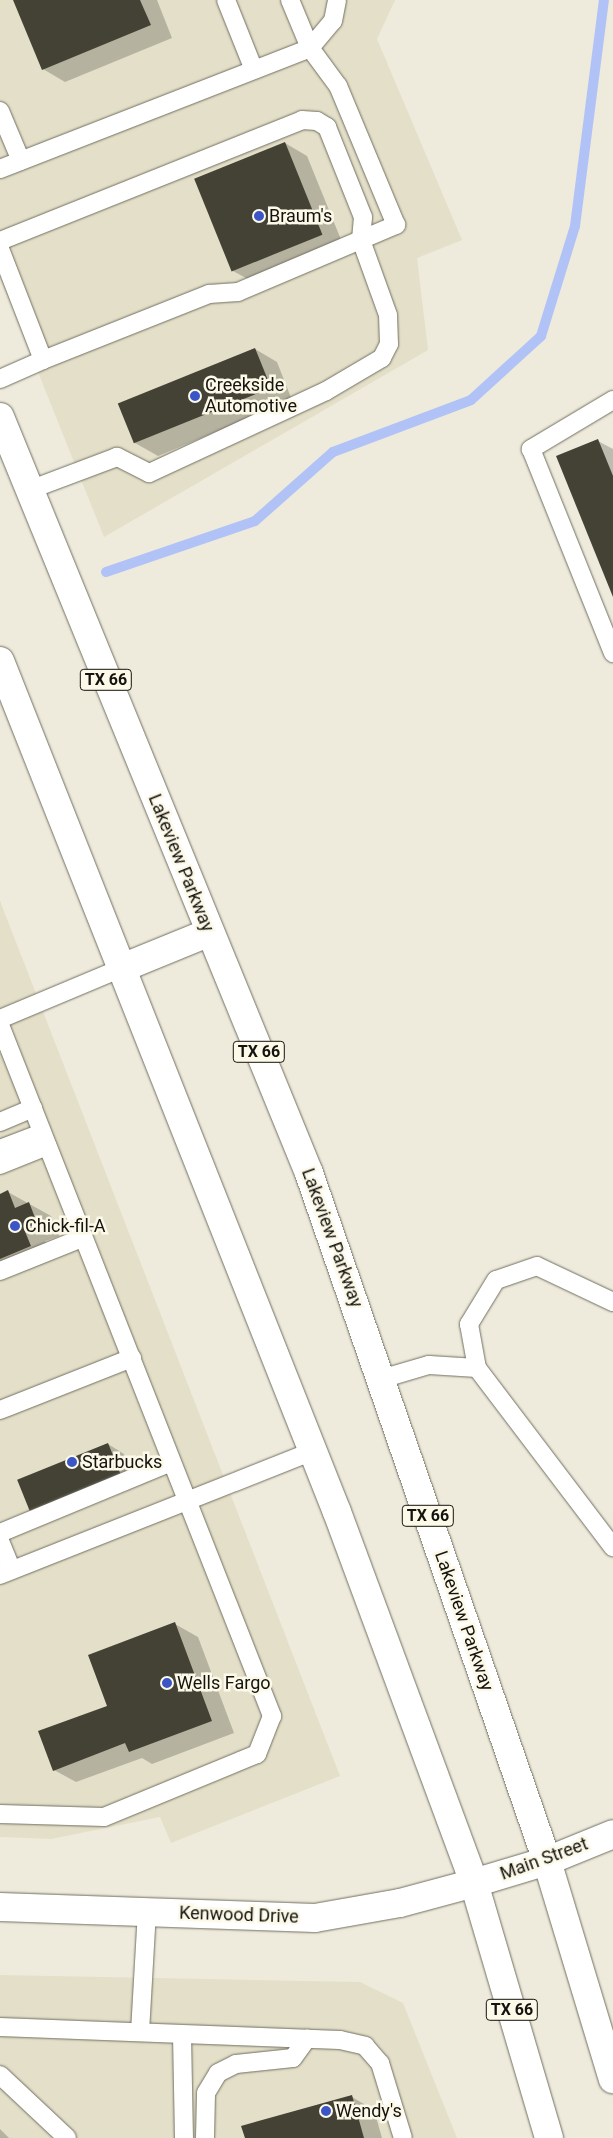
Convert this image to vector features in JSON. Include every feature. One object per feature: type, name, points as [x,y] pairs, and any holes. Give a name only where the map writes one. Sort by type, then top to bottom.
[{"type":"main road","name":"Lakeview Parkway","points":[[0,417],[309,1172],[547,1861],[613,2079]]},
{"type":"main road","name":"TX 66","points":[[0,661],[313,1451],[474,1883],[549,2138]]},
{"type":"main road","points":[[122,968],[210,932]]},
{"type":"main road","name":"Main Street","points":[[474,1883],[547,1861],[613,1834]]},
{"type":"main road","name":"Kenwood Drive","points":[[0,1906],[315,1918],[400,1903],[474,1883]]},
{"type":"lane","points":[[226,0],[254,70]]},
{"type":"lane","points":[[0,379],[209,294],[238,292],[396,225],[338,86],[310,48],[290,0]]},
{"type":"lane","points":[[0,169],[310,48],[332,21],[338,0]]},
{"type":"lane","points":[[0,111],[21,161]]},
{"type":"lane","points":[[0,240],[302,120],[317,120],[327,127],[363,217],[361,240],[388,315],[389,344],[382,358],[326,391],[149,473],[117,456],[29,490]]},
{"type":"lane","points":[[0,249],[44,360]]},
{"type":"lane","points":[[613,400],[530,449],[613,653]]},
{"type":"lane","points":[[0,1019],[122,968]]},
{"type":"lane","points":[[0,1025],[82,1238],[132,1358],[171,1462],[272,1716],[256,1754],[104,1818],[0,1814]]},
{"type":"lane","points":[[0,1122],[33,1108]]},
{"type":"lane","points":[[0,1149],[45,1139]]},
{"type":"lane","points":[[0,1166],[45,1139]]},
{"type":"lane","points":[[0,1271],[82,1238]]},
{"type":"lane","points":[[613,1302],[538,1266],[496,1280],[469,1324],[477,1368],[613,1547]]},
{"type":"lane","points":[[0,1410],[132,1358]]},
{"type":"lane","points":[[381,1379],[429,1365],[477,1368]]},
{"type":"lane","points":[[0,1541],[6,1573],[313,1451]]},
{"type":"lane","points":[[0,1532],[171,1462]]},
{"type":"lane","points":[[140,2032],[147,1912]]},
{"type":"lane","points":[[0,2027],[340,2040],[365,2046],[380,2063],[403,2138]]},
{"type":"lane","points":[[182,2035],[184,2138]]},
{"type":"lane","points":[[205,2138],[206,2093],[218,2073],[236,2064],[293,2058],[307,2039]]},
{"type":"lane","points":[[0,2075],[66,2138]]},
{"type":"shaded area","points":[[0,0],[395,0],[377,39],[462,240],[417,258],[428,350],[104,537],[0,277]]},
{"type":"shaded area","points":[[0,901],[340,1776],[171,1843],[160,1817],[51,1839],[0,1837]]},
{"type":"shaded area","points":[[0,1975],[360,1982],[403,2003],[457,2138],[0,2138]]},
{"type":"building","points":[[13,0],[140,0],[151,25],[42,70]]},
{"type":"building","points":[[285,142],[322,235],[232,271],[194,179]]},
{"type":"building","name":"Creekside Automotive","points":[[255,348],[271,388],[134,443],[118,403]]},
{"type":"building","points":[[598,439],[613,476],[613,597],[556,456]]},
{"type":"building","name":"Chick-fil-A","points":[[8,1190],[15,1208],[29,1202],[37,1223],[24,1229],[31,1246],[0,1259],[0,1194]]},
{"type":"building","points":[[108,1443],[121,1475],[30,1512],[17,1480]]},
{"type":"building","points":[[175,1622],[212,1721],[129,1752],[125,1743],[53,1771],[38,1731],[107,1706],[88,1655]]},
{"type":"building","name":"Wendy's","points":[[352,2095],[364,2138],[245,2138],[241,2126]]},
{"type":"waterway","points":[[106,572],[255,521],[333,452],[471,400],[541,336],[575,226],[604,0]]},
{"type":"place","name":"Braum's","points":[[259,216]]},
{"type":"place","name":"Creekside Automotive","points":[[195,396]]},
{"type":"place","name":"Chick-fil-A","points":[[15,1226]]},
{"type":"place","name":"Starbucks","points":[[72,1462]]},
{"type":"place","name":"Wells Fargo","points":[[167,1683]]},
{"type":"place","name":"Wendy's","points":[[326,2111]]}]
